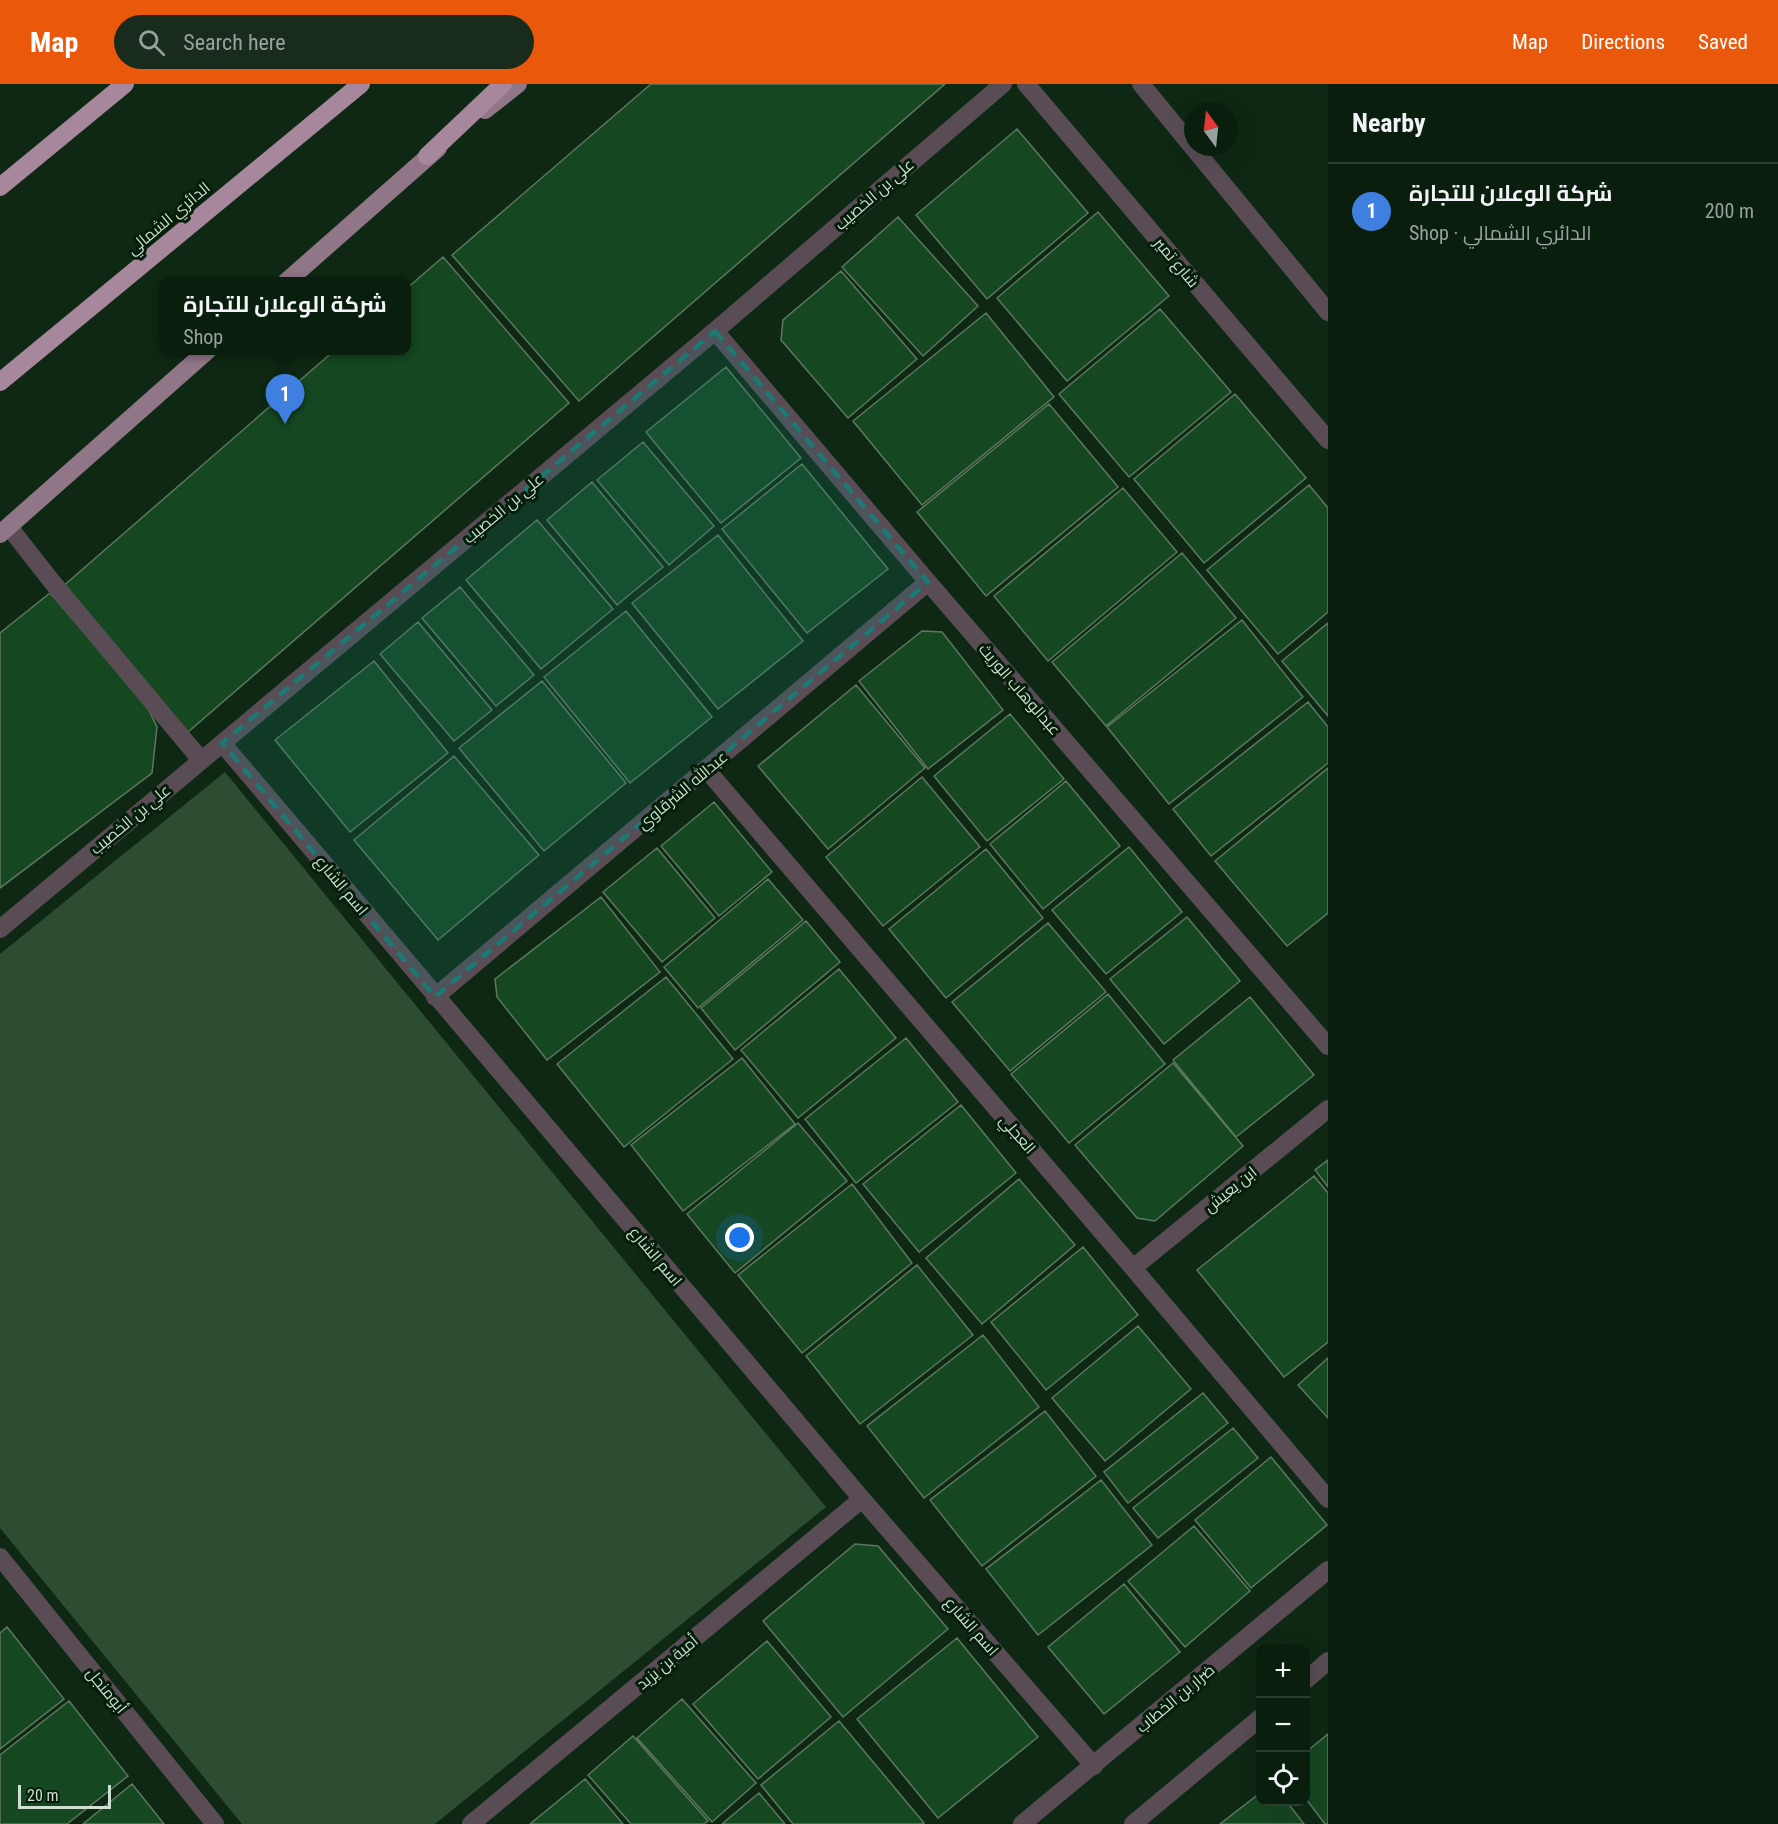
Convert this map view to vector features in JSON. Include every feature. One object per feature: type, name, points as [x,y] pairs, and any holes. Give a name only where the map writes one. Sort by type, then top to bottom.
[{"type":"highway","points":[[0,187],[124,84]]},
{"type":"highway","name":"الدائري الشمالي","points":[[0,382],[361,84]]},
{"type":"highway","points":[[427,156],[504,84]]},
{"type":"main road","points":[[292,277],[427,156],[518,84]]},
{"type":"main road","points":[[5,531],[203,355]]},
{"type":"street","name":"علي بن الخصيب","points":[[0,928],[715,331],[1003,84]]},
{"type":"street","name":"شارع تمير","points":[[1026,84],[1328,440]]},
{"type":"street","points":[[1141,84],[1328,312]]},
{"type":"street","name":"عبدالوهاب الوريث","points":[[715,331],[1328,1046]]},
{"type":"street","points":[[5,531],[53,583],[201,760]]},
{"type":"street","name":"عبدالله الشرقاوي","points":[[435,997],[928,582]]},
{"type":"street","name":"اسم الشارع","points":[[222,743],[862,1499],[1094,1766]]},
{"type":"street","name":"العجلي","points":[[706,770],[1328,1499]]},
{"type":"street","name":"ابن يعيش","points":[[1133,1268],[1328,1109]]},
{"type":"street","name":"أمية بن يزيد","points":[[471,1824],[862,1499]]},
{"type":"street","name":"أبومنجل","points":[[0,1557],[214,1824]]},
{"type":"street","name":"ضرار بن الخطاب","points":[[1022,1824],[1328,1570]]},
{"type":"street","points":[[1310,1676],[1328,1661]]},
{"type":"street","points":[[1133,1824],[1256,1721]]},
{"type":"highlighted area","points":[[715,331],[928,582],[435,997],[222,743]]},
{"type":"green space","points":[[225,772],[826,1507],[435,1824],[242,1824],[0,1528],[0,954]]},
{"type":"building","points":[[651,84],[945,84],[579,401],[452,255]]},
{"type":"building","points":[[1017,129],[1088,213],[987,299],[916,215]]},
{"type":"building","points":[[1098,212],[1169,296],[1067,381],[997,298]]},
{"type":"building","points":[[898,217],[978,306],[923,356],[842,267]]},
{"type":"building","points":[[443,257],[569,403],[188,732],[61,588],[329,355],[411,355],[411,285]]},
{"type":"building","points":[[841,271],[917,359],[848,418],[781,340],[783,320]]},
{"type":"building","points":[[1160,309],[1231,392],[1129,477],[1059,394]]},
{"type":"building","points":[[986,313],[1054,397],[922,505],[853,421]]},
{"type":"building","points":[[726,367],[801,458],[721,523],[646,432]]},
{"type":"building","points":[[1235,394],[1306,478],[1204,563],[1134,479]]},
{"type":"building","points":[[1049,404],[1118,487],[986,596],[917,512]]},
{"type":"building","points":[[643,442],[714,526],[669,565],[597,480]]},
{"type":"building","points":[[802,464],[888,569],[807,633],[722,529]]},
{"type":"building","points":[[592,482],[663,567],[617,605],[547,520]]},
{"type":"building","points":[[1309,485],[1328,508],[1328,612],[1278,654],[1207,570]]},
{"type":"building","points":[[1123,488],[1177,552],[1048,661],[994,596]]},
{"type":"building","points":[[537,520],[613,609],[541,669],[466,580]]},
{"type":"building","points":[[718,535],[803,641],[718,709],[632,603]]},
{"type":"building","points":[[1182,553],[1236,618],[1106,726],[1052,662]]},
{"type":"building","points":[[460,587],[534,675],[496,706],[422,618]]},
{"type":"building","points":[[50,593],[146,704],[157,727],[152,773],[0,888],[0,633]]},
{"type":"building","points":[[626,611],[712,717],[630,783],[544,677]]},
{"type":"building","points":[[1242,620],[1303,697],[1169,804],[1107,727]]},
{"type":"building","points":[[418,622],[492,710],[454,741],[380,654]]},
{"type":"building","points":[[1328,623],[1328,716],[1282,661]]},
{"type":"building","points":[[922,631],[942,632],[1003,710],[928,769],[859,681]]},
{"type":"building","points":[[374,661],[448,753],[350,832],[275,740]]},
{"type":"building","points":[[542,681],[626,783],[544,851],[459,748]]},
{"type":"building","points":[[856,685],[925,768],[828,849],[758,766]]},
{"type":"building","points":[[1308,702],[1328,727],[1328,763],[1211,856],[1173,809]]},
{"type":"building","points":[[1010,714],[1064,779],[987,841],[934,776]]},
{"type":"building","points":[[454,756],[539,855],[438,940],[354,840]]},
{"type":"building","points":[[1328,768],[1328,913],[1287,946],[1215,861]]},
{"type":"building","points":[[922,777],[980,847],[883,926],[826,857]]},
{"type":"building","points":[[1066,781],[1120,846],[1043,909],[990,844]]},
{"type":"building","points":[[714,802],[772,872],[719,916],[661,846]]},
{"type":"building","points":[[1129,847],[1182,912],[1106,974],[1052,910]]},
{"type":"building","points":[[657,848],[715,918],[662,962],[603,892]]},
{"type":"building","points":[[986,849],[1043,918],[946,998],[889,929]]},
{"type":"building","points":[[768,879],[803,920],[698,1008],[664,967]]},
{"type":"building","points":[[601,897],[660,972],[547,1060],[497,997],[495,979]]},
{"type":"building","points":[[1187,917],[1240,981],[1164,1044],[1110,979]]},
{"type":"building","points":[[806,921],[840,962],[735,1050],[701,1008]]},
{"type":"building","points":[[1048,923],[1106,992],[1010,1071],[952,1002]]},
{"type":"building","points":[[839,969],[896,1038],[798,1118],[741,1050]]},
{"type":"building","points":[[666,977],[733,1059],[624,1147],[557,1064]]},
{"type":"building","points":[[1108,994],[1165,1064],[1069,1143],[1011,1074]]},
{"type":"building","points":[[1250,997],[1314,1075],[1236,1137],[1173,1060]]},
{"type":"building","points":[[906,1038],[958,1102],[856,1183],[805,1119]]},
{"type":"building","points":[[742,1058],[795,1124],[683,1211],[631,1145]]},
{"type":"building","points":[[1173,1063],[1243,1146],[1155,1221],[1137,1218],[1075,1145]]},
{"type":"building","points":[[961,1105],[1016,1173],[919,1252],[863,1184]]},
{"type":"building","points":[[798,1123],[847,1181],[735,1273],[687,1214]]},
{"type":"building","points":[[1328,1160],[1328,1187],[1315,1170]]},
{"type":"building","points":[[1314,1176],[1328,1193],[1328,1342],[1284,1377],[1197,1270]]},
{"type":"building","points":[[1019,1179],[1075,1245],[982,1324],[926,1258]]},
{"type":"building","points":[[852,1184],[912,1263],[802,1353],[738,1275]]},
{"type":"building","points":[[1083,1247],[1138,1315],[1046,1390],[991,1322]]},
{"type":"building","points":[[917,1265],[973,1335],[860,1424],[806,1356]]},
{"type":"building","points":[[1138,1326],[1191,1389],[1105,1461],[1052,1398]]},
{"type":"building","points":[[983,1335],[1039,1407],[924,1498],[867,1426]]},
{"type":"building","points":[[1328,1358],[1328,1418],[1298,1385]]},
{"type":"building","points":[[1203,1393],[1228,1423],[1128,1503],[1104,1472]]},
{"type":"building","points":[[1045,1411],[1096,1476],[982,1566],[930,1500]]},
{"type":"building","points":[[1233,1428],[1258,1458],[1158,1538],[1133,1508]]},
{"type":"building","points":[[1271,1457],[1327,1525],[1251,1588],[1195,1520]]},
{"type":"building","points":[[1101,1480],[1152,1545],[1038,1635],[986,1569]]},
{"type":"building","points":[[1194,1526],[1250,1591],[1185,1647],[1128,1581]]},
{"type":"building","points":[[855,1544],[878,1546],[948,1629],[843,1717],[763,1621]]},
{"type":"building","points":[[1124,1584],[1180,1652],[1104,1714],[1048,1647]]},
{"type":"building","points":[[7,1627],[64,1699],[0,1749],[0,1633]]},
{"type":"building","points":[[957,1638],[1038,1737],[938,1818],[857,1719]]},
{"type":"building","points":[[767,1641],[831,1717],[758,1779],[693,1704]]},
{"type":"building","points":[[682,1699],[756,1783],[712,1822],[637,1738]]},
{"type":"building","points":[[69,1701],[128,1776],[67,1824],[0,1824],[0,1755]]},
{"type":"building","points":[[839,1721],[923,1824],[793,1824],[761,1785]]},
{"type":"building","points":[[1328,1734],[1328,1824],[1325,1824],[1310,1804],[1310,1749]]},
{"type":"building","points":[[633,1736],[708,1821],[704,1824],[631,1824],[588,1775]]},
{"type":"building","points":[[585,1779],[623,1824],[530,1824]]},
{"type":"building","points":[[132,1784],[164,1824],[83,1824]]},
{"type":"building","points":[[759,1793],[785,1824],[722,1824]]},
{"type":"building","points":[[1256,1796],[1256,1806],[1290,1806],[1304,1824],[1220,1824]]},
{"type":"place","name":"شركة الوعلان للتجارة","points":[[285,424]]}]
